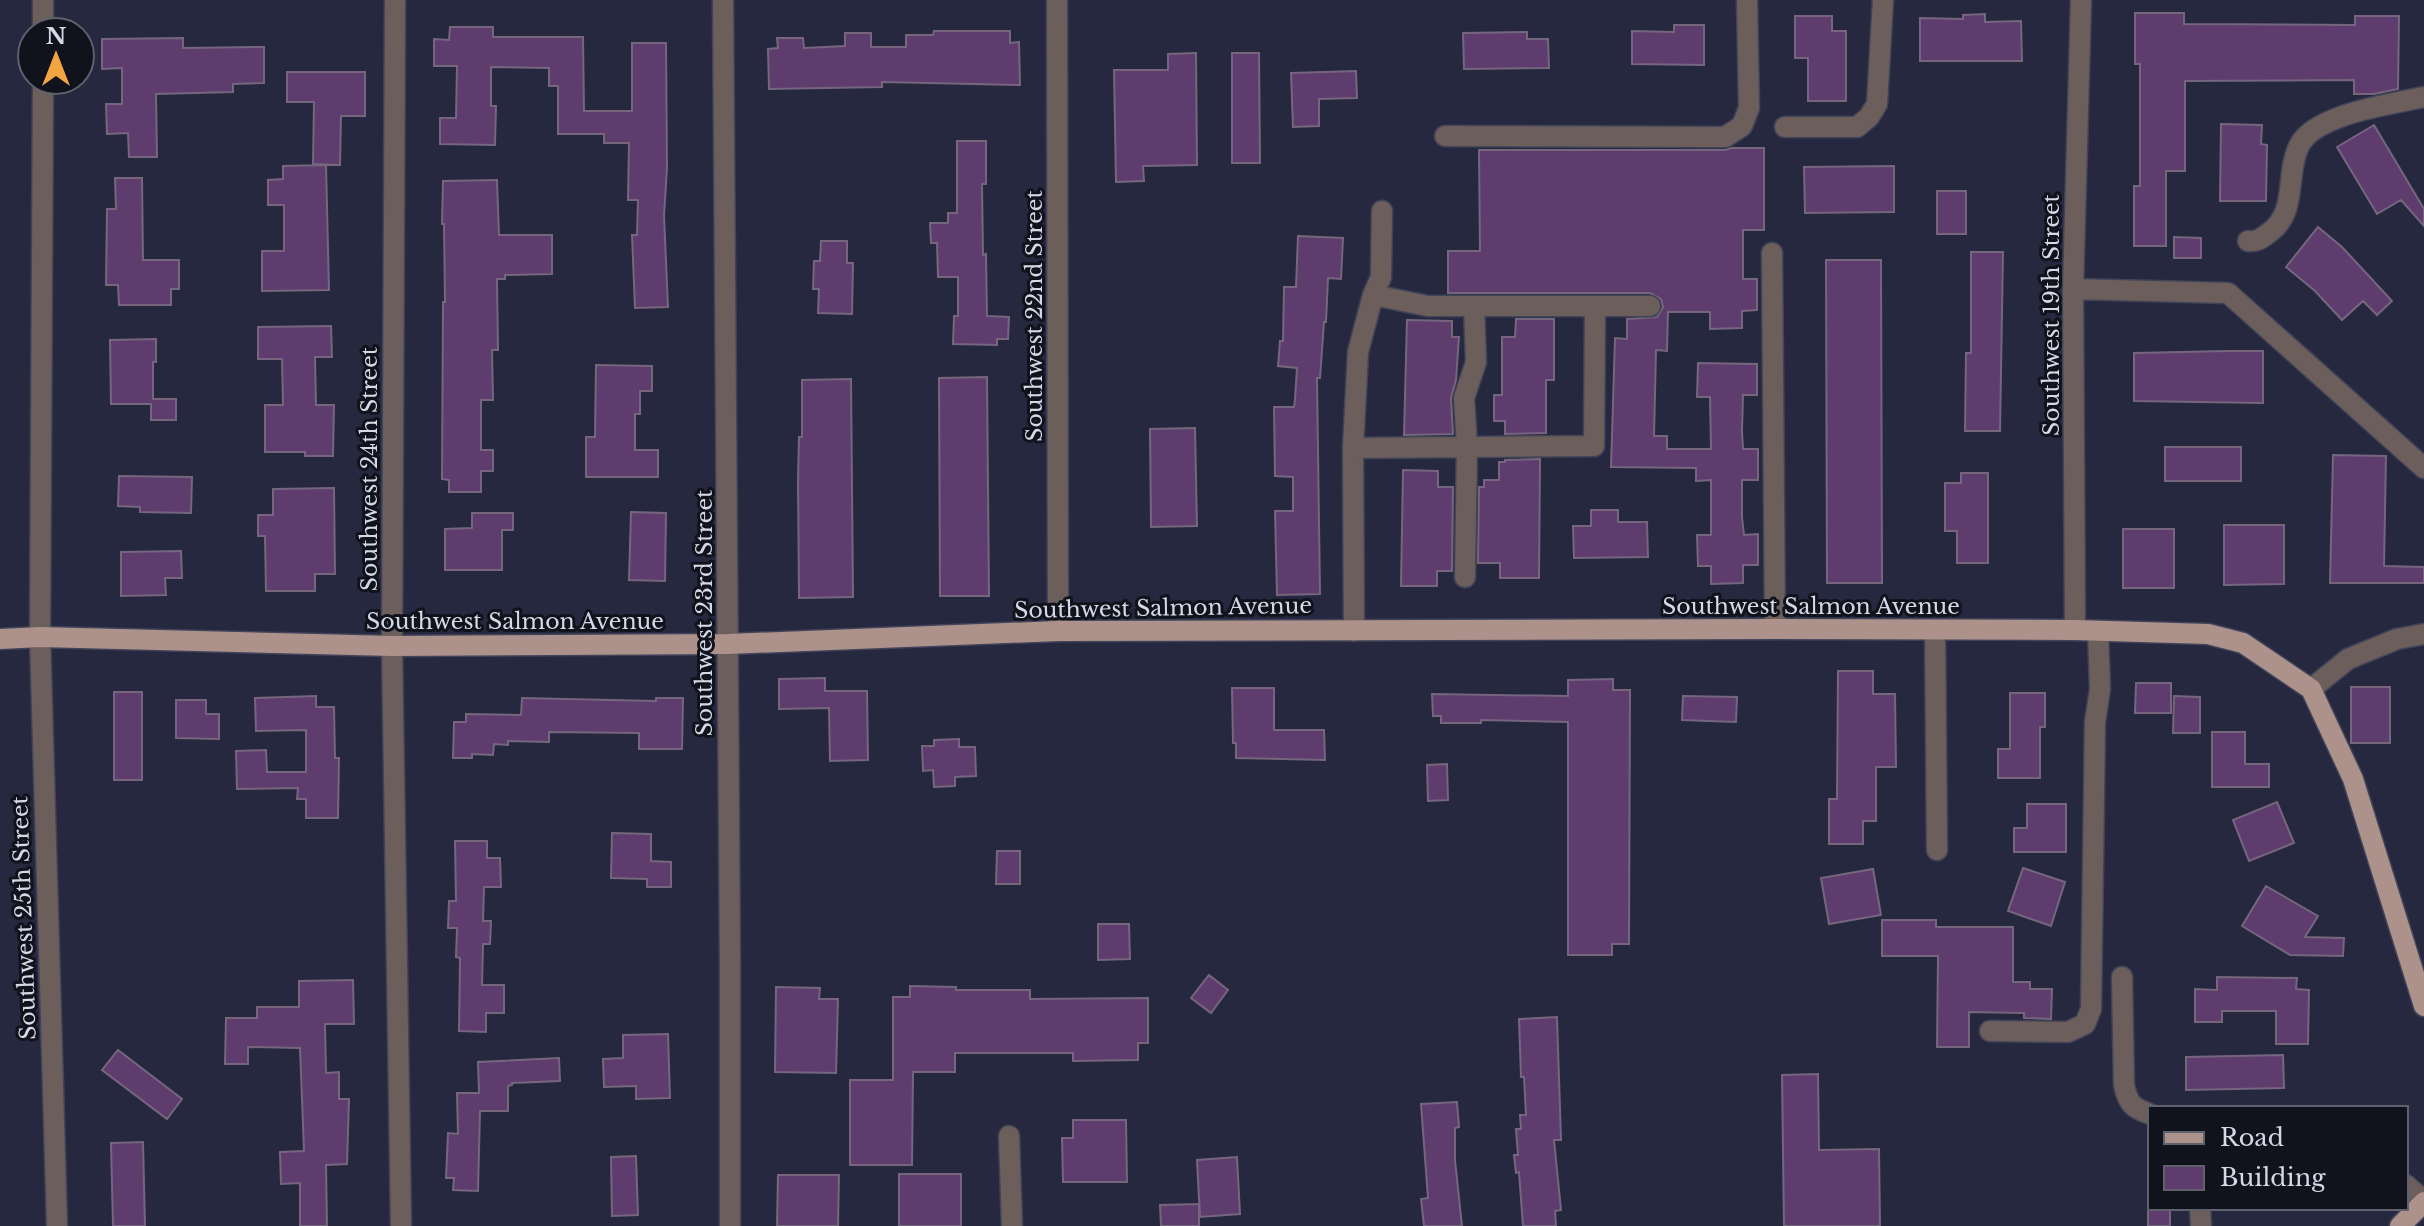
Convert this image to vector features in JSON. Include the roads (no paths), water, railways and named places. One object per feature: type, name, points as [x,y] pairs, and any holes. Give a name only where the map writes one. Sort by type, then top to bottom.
[{"type":"main road","name":"Southwest Salmon Avenue","points":[[0,639],[40,637],[392,646],[728,644],[1058,631],[2075,630],[2208,634],[2243,643],[2311,689]]},
{"type":"main road","points":[[2311,689],[2353,779],[2424,1006]]},
{"type":"main road","points":[[2400,1226],[2424,1202]]},
{"type":"street","name":"Southwest 24th Street","points":[[395,0],[392,646],[401,1226]]},
{"type":"street","name":"Southwest 23rd Street","points":[[723,0],[730,1226]]},
{"type":"street","name":"Southwest 22nd Street","points":[[1057,0],[1058,631]]},
{"type":"street","points":[[1445,136],[1725,137],[1742,126],[1749,108],[1747,0]]},
{"type":"street","points":[[1785,127],[1857,127],[1869,117],[1877,104],[1883,0]]},
{"type":"street","name":"Southwest 19th Street","points":[[2075,630],[2073,289],[2081,0]]},
{"type":"street","name":"Southwest 25th Street","points":[[43,96],[40,637],[57,1226]]},
{"type":"street","points":[[2248,241],[2258,242],[2275,228],[2289,206],[2292,172],[2300,144],[2319,126],[2367,109],[2424,97]]},
{"type":"street","points":[[1354,631],[1353,448],[1358,352],[1381,277],[1382,211]]},
{"type":"street","points":[[1772,253],[1775,629]]},
{"type":"street","points":[[2073,289],[2228,293],[2424,468]]},
{"type":"street","points":[[1373,295],[1428,306],[1650,306]]},
{"type":"street","points":[[1465,577],[1467,446],[1464,398],[1476,362],[1474,306]]},
{"type":"street","points":[[1353,448],[1594,446],[1595,306]]},
{"type":"street","points":[[1935,630],[1937,850]]},
{"type":"street","points":[[1990,1031],[2068,1032],[2085,1024],[2091,1009],[2095,722],[2100,689],[2098,631]]},
{"type":"street","points":[[2311,689],[2348,659],[2397,639],[2424,634]]},
{"type":"street","points":[[2122,977],[2127,1100],[2133,1108],[2148,1113]]},
{"type":"street","points":[[1009,1136],[1012,1226]]},
{"type":"street","points":[[2408,1187],[2424,1202]]}]
